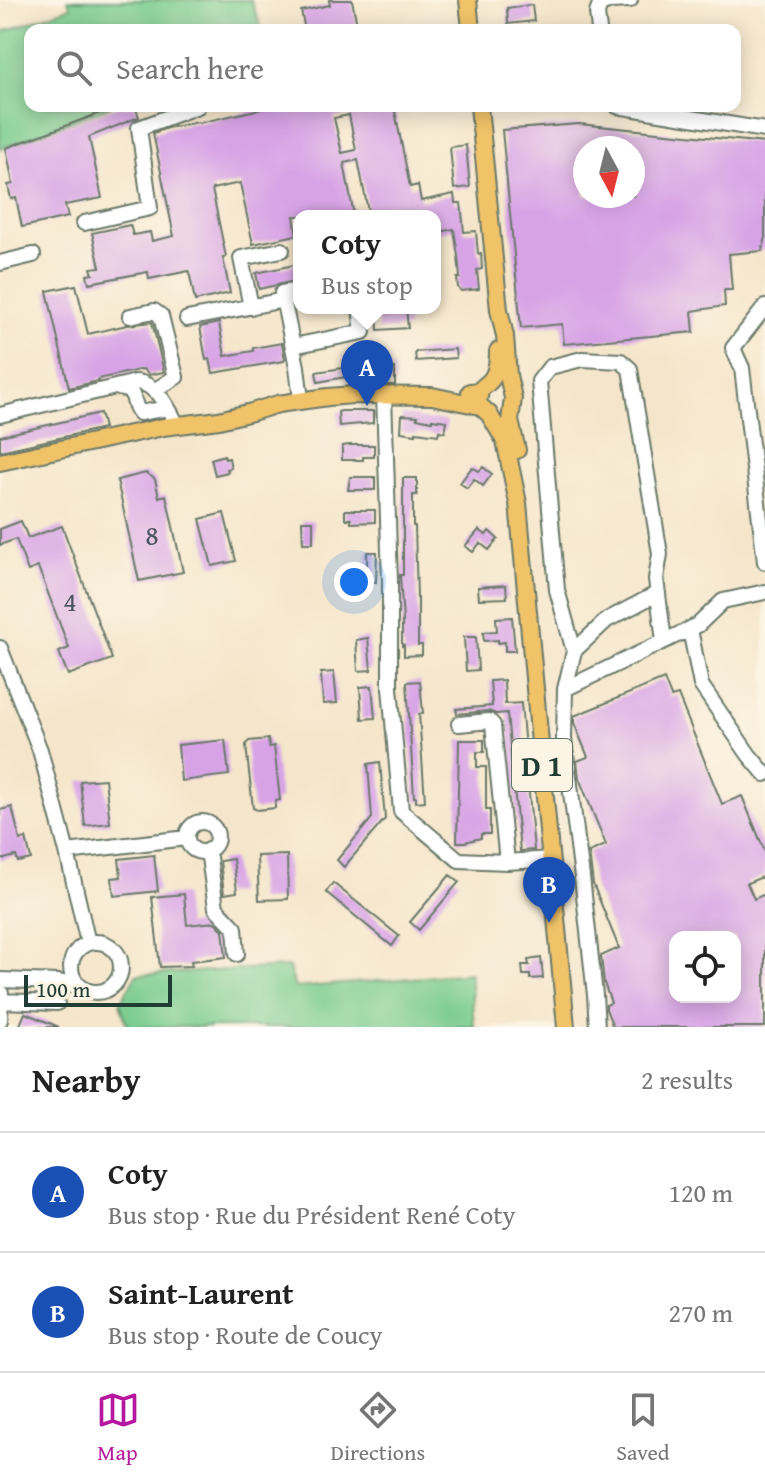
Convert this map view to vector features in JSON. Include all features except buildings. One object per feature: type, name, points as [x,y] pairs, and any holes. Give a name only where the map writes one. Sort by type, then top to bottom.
[{"type":"main road","points":[[468,0],[470,24]]},
{"type":"main road","points":[[480,112],[499,310],[498,357],[485,398],[505,441],[518,503]]},
{"type":"main road","points":[[499,310],[513,398],[510,421],[519,459],[518,503]]},
{"type":"main road","points":[[485,398],[501,381],[510,388]]},
{"type":"main road","points":[[0,462],[169,418],[219,420],[301,400],[384,395],[485,398],[501,415],[510,408]]},
{"type":"main road","name":"D 1","points":[[518,503],[566,1027]]},
{"type":"street","points":[[598,24],[600,5],[630,0]]},
{"type":"street","points":[[84,223],[150,208],[139,128],[182,112]]},
{"type":"street","points":[[654,112],[765,130]]},
{"type":"street","points":[[251,307],[241,258],[282,250]]},
{"type":"street","points":[[0,263],[33,255]]},
{"type":"street","points":[[293,291],[282,293],[301,400]]},
{"type":"street","points":[[187,319],[284,300]]},
{"type":"street","points":[[765,307],[733,348],[742,368],[765,562]]},
{"type":"street","points":[[130,316],[154,311],[161,316],[176,377],[154,391]]},
{"type":"street","points":[[293,346],[363,332],[361,314]]},
{"type":"street","points":[[597,1027],[564,739],[565,689],[574,651],[557,590],[539,381],[550,367],[582,359],[621,361],[630,369],[660,554],[656,579],[664,641]]},
{"type":"street","points":[[0,415],[136,382],[150,386],[169,418]]},
{"type":"street","points":[[119,388],[130,390],[140,413],[169,418]]},
{"type":"street","points":[[384,395],[390,688],[401,811],[459,860],[507,862],[551,859]]},
{"type":"street","points":[[565,689],[698,625],[723,601],[765,592]]},
{"type":"street","points":[[574,651],[607,620],[658,593]]},
{"type":"street","points":[[690,629],[701,685],[765,774]]},
{"type":"street","points":[[0,648],[40,750],[88,943]]},
{"type":"street","points":[[459,724],[489,721],[493,725],[507,862]]},
{"type":"street","points":[[208,823],[215,830],[215,844],[208,850],[195,850],[188,843],[193,825],[208,823]]},
{"type":"street","points":[[67,852],[187,838]]},
{"type":"street","points":[[208,850],[216,908],[235,928],[237,954]]},
{"type":"street","points":[[0,1020],[1,980],[59,982],[96,992],[104,991],[117,982],[120,975],[117,952],[104,943],[88,943],[77,951],[71,965],[81,987]]},
{"type":"street","points":[[59,982],[72,972]]},
{"type":"street","points":[[0,1001],[57,1003]]},
{"type":"green space","points":[[68,0],[251,0],[260,24],[25,24],[71,7]]},
{"type":"green space","points":[[24,24],[24,112],[96,112],[0,149],[0,33]]},
{"type":"green space","points":[[289,967],[295,988],[470,973],[474,1027],[128,1027],[120,1003],[136,975]]},
{"type":"place","name":"Coty","points":[[367,406]]},
{"type":"place","name":"Saint-Laurent","points":[[549,923]]}]
